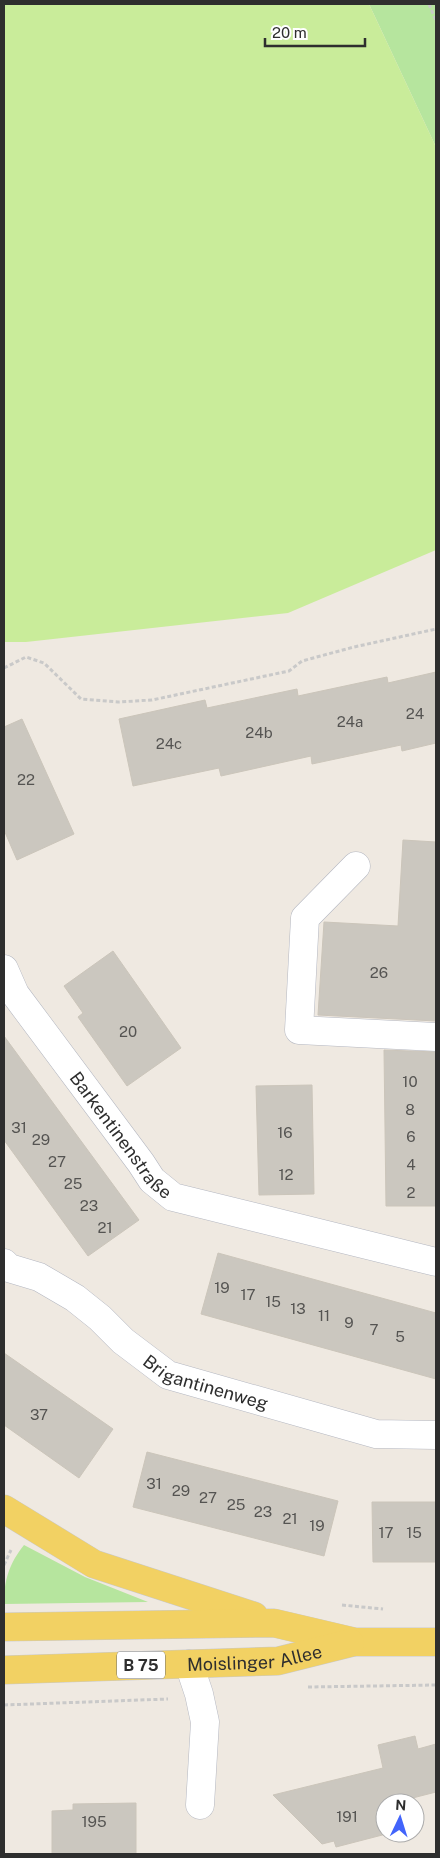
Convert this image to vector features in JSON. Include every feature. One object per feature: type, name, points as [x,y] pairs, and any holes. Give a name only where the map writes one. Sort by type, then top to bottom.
[{"type":"main road","points":[[4,1509],[94,1564],[274,1623]]},
{"type":"main road","name":"Moislinger Allee","points":[[4,1627],[274,1623],[355,1642],[436,1642]]},
{"type":"main road","name":"Moislinger Allee","points":[[4,1670],[278,1661],[355,1642]]},
{"type":"street","points":[[356,866],[305,918],[299,1030],[436,1037]]},
{"type":"street","name":"Barkentinenstraße","points":[[4,969],[15,994],[152,1180],[173,1197],[436,1262]]},
{"type":"street","name":"Brigantinenweg","points":[[4,1263],[9,1268],[39,1277],[75,1298],[100,1318],[122,1341],[168,1375],[376,1434],[436,1435]]},
{"type":"street","points":[[189,1664],[199,1694],[205,1722],[200,1805]]},
{"type":"path","points":[[429,4],[436,21]]},
{"type":"path","points":[[4,668],[26,657],[44,663],[81,699],[118,702],[152,700],[289,671],[302,661],[354,647],[436,629]]},
{"type":"green space","points":[[4,4],[369,4],[436,147],[436,550],[288,613],[26,642],[4,642]]},
{"type":"green space","points":[[369,4],[436,4],[436,147]]},
{"type":"green space","points":[[24,1545],[85,1577],[148,1602],[4,1604],[8,1573]]},
{"type":"building","points":[[436,672],[436,743],[402,751],[401,745],[312,764],[311,756],[221,776],[219,768],[133,786],[119,719],[205,700],[207,708],[297,689],[298,696],[387,677],[388,683]]},
{"type":"building","points":[[22,719],[74,834],[17,860],[4,830],[4,727]]},
{"type":"building","points":[[403,840],[436,842],[436,1021],[318,1015],[324,922],[398,926]]},
{"type":"building","points":[[113,951],[181,1048],[127,1086],[78,1017],[83,1013],[64,986]]},
{"type":"building","points":[[4,1036],[139,1220],[88,1256],[4,1140]]},
{"type":"building","points":[[384,1050],[436,1052],[436,1206],[386,1206]]},
{"type":"building","points":[[312,1085],[314,1194],[259,1195],[256,1086]]},
{"type":"building","points":[[218,1253],[436,1313],[436,1379],[201,1314]]},
{"type":"building","points":[[4,1353],[113,1429],[79,1478],[4,1425]]},
{"type":"building","points":[[147,1452],[338,1501],[324,1556],[133,1507]]},
{"type":"building","points":[[372,1502],[436,1502],[436,1562],[373,1562]]},
{"type":"building","points":[[415,1736],[418,1749],[436,1744],[436,1792],[425,1795],[425,1793],[375,1793],[375,1837],[336,1847],[334,1841],[322,1844],[273,1795],[383,1768],[378,1745]]},
{"type":"building","points":[[136,1803],[136,1854],[52,1854],[52,1811],[73,1810],[73,1804]]}]
